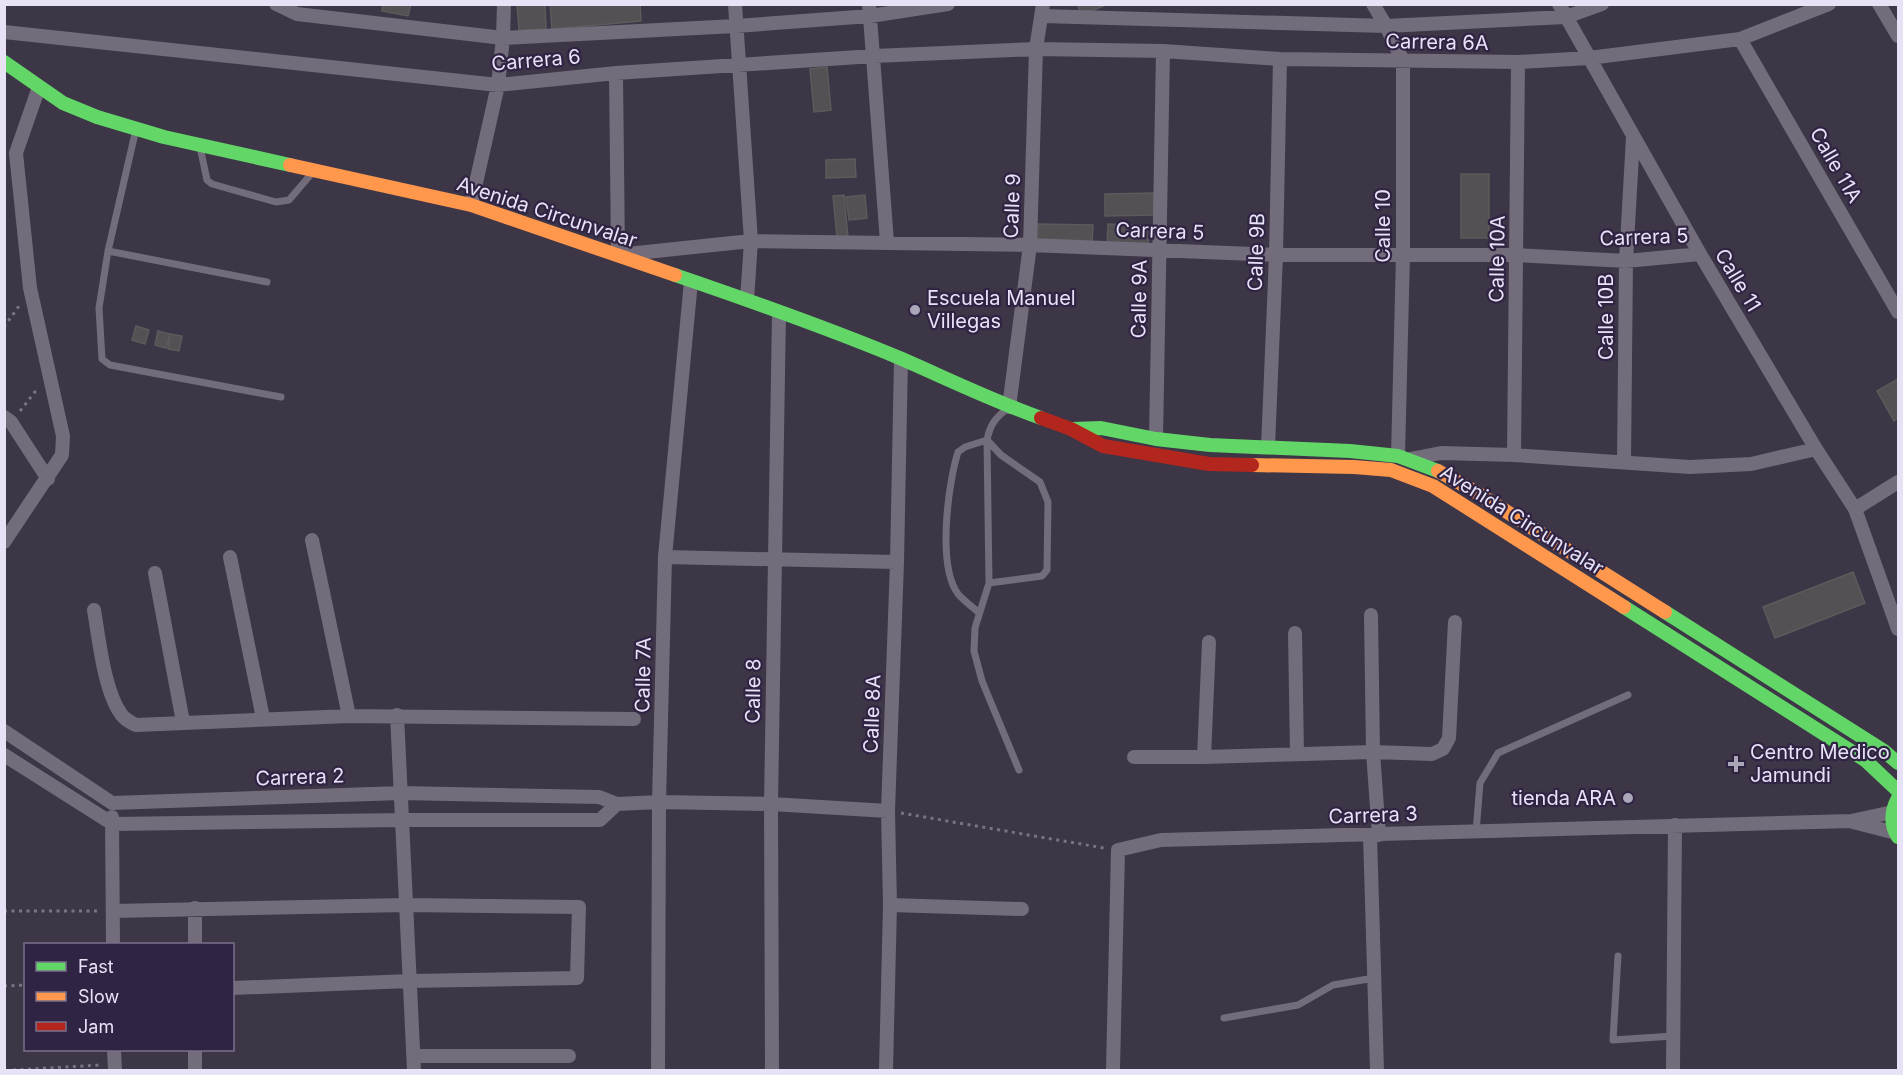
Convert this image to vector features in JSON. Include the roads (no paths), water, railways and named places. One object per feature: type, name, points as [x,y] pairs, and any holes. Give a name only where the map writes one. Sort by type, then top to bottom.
[{"type":"main road","name":"Avenida Circunvalar","points":[[4,62],[63,102],[98,117],[136,129],[471,205],[747,300],[901,359],[1009,407],[1071,429],[1102,446],[1209,464],[1391,470],[1432,486],[1865,760],[1899,791]]},
{"type":"main road","name":"Avenida Circunvalar","points":[[1071,429],[1101,428],[1156,439],[1210,445],[1350,451],[1404,458],[1445,474],[1884,751],[1899,763]]},
{"type":"main road","points":[[1897,835],[1893,823],[1893,812],[1899,798]]},
{"type":"street","points":[[276,4],[297,14],[503,38],[736,26],[870,10],[948,4]]},
{"type":"street","points":[[471,205],[498,85],[504,4]]},
{"type":"street","points":[[735,4],[751,241],[747,300]]},
{"type":"street","name":"Calle 10","points":[[1373,4],[1403,61],[1404,458]]},
{"type":"street","points":[[1042,10],[1386,26],[1563,11],[1602,4]]},
{"type":"street","name":"Carrera 6A","points":[[1036,50],[1163,51],[1280,59],[1403,61],[1518,62],[1589,58],[1740,39],[1829,4]]},
{"type":"street","points":[[1879,4],[1899,36]]},
{"type":"street","points":[[870,10],[887,242]]},
{"type":"street","name":"Calle 9","points":[[1009,407],[1030,245],[1036,50],[1042,10]]},
{"type":"street","name":"Calle 11","points":[[1563,11],[1700,254],[1816,449],[1855,509],[1899,629]]},
{"type":"street","name":"Carrera 6","points":[[4,32],[498,85],[616,73],[874,56],[1036,50]]},
{"type":"street","name":"Calle 11A","points":[[1740,39],[1899,312]]},
{"type":"street","name":"Calle 9A","points":[[1156,439],[1163,51]]},
{"type":"street","name":"Calle 9B","points":[[1268,447],[1276,255],[1280,59]]},
{"type":"street","name":"Calle 10A","points":[[1514,455],[1518,62]]},
{"type":"street","points":[[616,73],[618,255]]},
{"type":"street","points":[[4,542],[62,455],[63,436],[30,288],[16,153],[39,87]]},
{"type":"street","name":"Calle 10B","points":[[1624,462],[1626,261],[1633,137]]},
{"type":"street","name":"Carrera 5","points":[[618,255],[751,241],[1030,245],[1276,255],[1516,255],[1626,261],[1700,254]]},
{"type":"street","name":"Calle 7A","points":[[658,1071],[659,802],[665,557],[691,281]]},
{"type":"street","name":"Calle 8","points":[[772,1071],[771,804],[779,313]]},
{"type":"street","name":"Calle 8A","points":[[886,1071],[890,905],[888,811],[897,562],[901,359]]},
{"type":"street","points":[[8,420],[48,479]]},
{"type":"street","points":[[1404,458],[1441,453],[1514,455],[1690,467],[1751,464],[1816,449]]},
{"type":"street","points":[[1855,509],[1899,482]]},
{"type":"street","points":[[312,540],[349,716]]},
{"type":"street","points":[[230,557],[263,718]]},
{"type":"street","points":[[665,557],[897,562]]},
{"type":"street","points":[[155,573],[183,722]]},
{"type":"street","points":[[94,610],[106,674],[120,713],[126,720],[136,725],[349,716],[634,719]]},
{"type":"street","points":[[1371,615],[1377,1071]]},
{"type":"street","points":[[1134,757],[1373,752],[1432,754],[1443,749],[1449,738],[1455,622]]},
{"type":"street","points":[[1295,633],[1297,754]]},
{"type":"street","points":[[1204,757],[1209,642]]},
{"type":"street","points":[[397,716],[414,1071]]},
{"type":"street","points":[[4,731],[112,803],[113,943]]},
{"type":"street","points":[[4,755],[113,824],[600,820],[617,804]]},
{"type":"street","name":"Carrera 2","points":[[112,803],[401,793],[599,797],[617,804],[659,802],[771,804],[888,811]]},
{"type":"street","name":"Carrera 3","points":[[1113,1071],[1118,850],[1161,840],[1851,821],[1893,812]]},
{"type":"street","name":"Carrera 3","points":[[1851,821],[1897,835]]},
{"type":"street","points":[[1672,1071],[1675,825]]},
{"type":"street","points":[[113,911],[406,905],[579,906],[577,978],[410,981],[234,988]]},
{"type":"street","points":[[890,905],[1022,909]]},
{"type":"street","points":[[195,908],[195,943]]},
{"type":"street","points":[[114,1051],[115,1067]]},
{"type":"street","points":[[195,1051],[195,1071]]},
{"type":"street","points":[[414,1056],[569,1056]]},
{"type":"lane","points":[[136,129],[108,251],[99,308],[102,359],[110,365],[281,397]]},
{"type":"lane","points":[[200,144],[207,180],[212,184],[276,202],[290,200],[315,170]]},
{"type":"lane","points":[[108,251],[267,282]]},
{"type":"lane","points":[[1009,407],[997,416],[990,427],[987,440],[989,583],[975,628],[974,651],[982,681],[1018,770]]},
{"type":"lane","points":[[987,440],[1000,455],[1040,482],[1048,502],[1047,570],[1042,576],[989,583]]},
{"type":"lane","points":[[979,613],[958,594],[949,574],[946,547],[948,504],[958,452],[965,447],[987,440]]},
{"type":"lane","points":[[1476,832],[1480,783],[1498,753],[1628,695]]},
{"type":"lane","points":[[1618,956],[1613,1040],[1673,1036]]},
{"type":"lane","points":[[1224,1018],[1298,1005],[1333,985],[1374,978]]},
{"type":"place","name":"Escuela Manuel Villegas","points":[[915,310]]},
{"type":"place","name":"Centro Medico Jamundi","points":[[1736,764]]},
{"type":"place","name":"tienda ARA","points":[[1628,798]]}]
